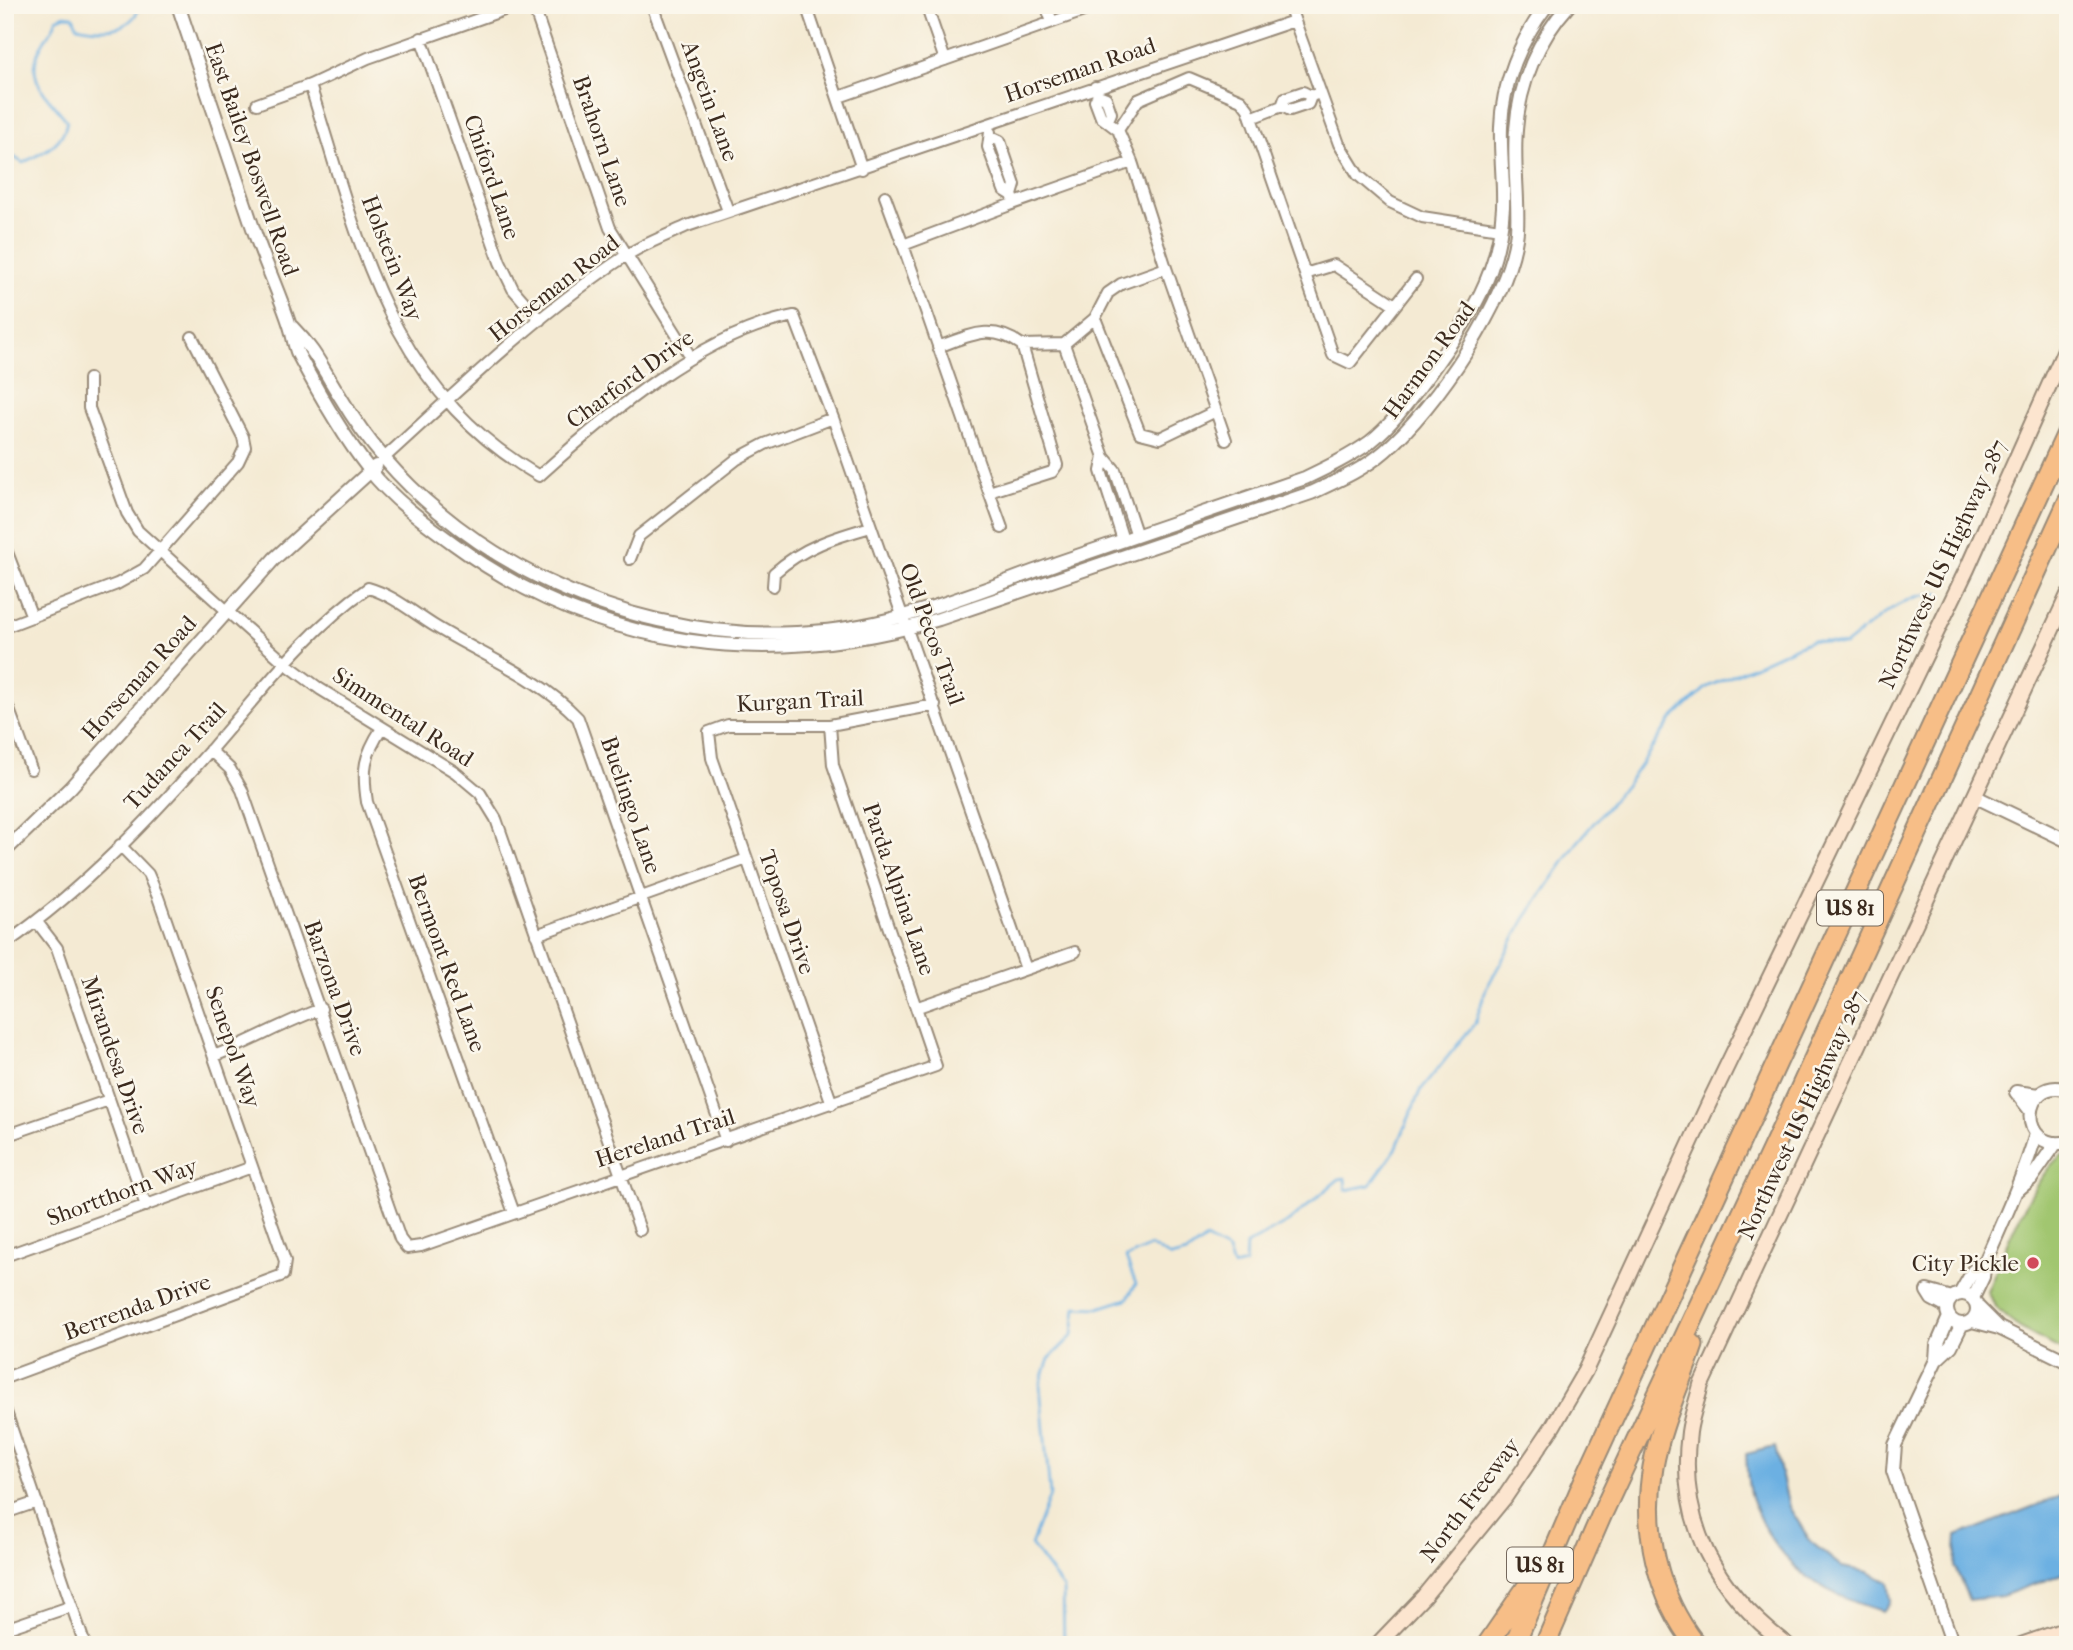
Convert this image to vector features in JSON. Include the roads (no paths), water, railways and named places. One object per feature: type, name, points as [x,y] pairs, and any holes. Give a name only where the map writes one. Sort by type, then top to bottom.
[{"type":"highway","name":"US 81","points":[[1487,1645],[1517,1606],[1584,1481],[2068,431]]},
{"type":"highway","name":"US 81","points":[[1556,1645],[1591,1559],[1620,1474],[2068,502]]},
{"type":"highway","points":[[1696,1645],[1675,1612],[1660,1575],[1649,1502],[1653,1465],[1720,1262]]},
{"type":"highway","points":[[1545,1645],[1620,1474]]},
{"type":"highway","points":[[1514,1645],[1584,1481]]},
{"type":"main road","name":"Northwest US Highway 287","points":[[1585,1371],[1709,1103],[1967,569],[2068,344]]},
{"type":"main road","name":"Northwest US Highway 287","points":[[1787,1645],[1754,1620],[1722,1581],[1698,1534],[1687,1479],[1689,1431],[1701,1385],[2068,595]]},
{"type":"main road","name":"North Freeway","points":[[1377,1645],[1424,1596],[1505,1497],[1553,1426],[1585,1371]]},
{"type":"main road","points":[[2021,1645],[2068,1629]]},
{"type":"street","name":"East Bailey Boswell Road","points":[[178,5],[272,285],[290,325],[296,350],[370,471],[427,524],[478,562],[525,589],[594,619],[688,643],[752,648],[802,647],[906,623]]},
{"type":"street","points":[[257,104],[310,85],[421,38],[518,5]]},
{"type":"street","name":"Brahorn Lane","points":[[533,5],[610,228],[690,356]]},
{"type":"street","name":"Angein Lane","points":[[652,5],[728,211]]},
{"type":"street","points":[[806,5],[862,169]]},
{"type":"street","points":[[926,5],[945,60]]},
{"type":"street","points":[[1046,5],[1052,22]]},
{"type":"street","points":[[839,97],[1101,5]]},
{"type":"street","points":[[1289,5],[1316,94],[1339,144],[1358,175],[1390,202],[1422,217],[1500,229]]},
{"type":"street","name":"Harmon Road","points":[[906,623],[1124,540],[1305,478],[1339,462],[1371,441],[1396,418],[1472,314],[1488,283],[1503,206],[1501,124],[1508,81],[1520,49],[1547,5]]},
{"type":"street","name":"Harmon Road","points":[[906,623],[1311,493],[1356,472],[1385,451],[1416,419],[1478,334],[1500,296],[1512,262],[1517,233],[1516,131],[1523,85],[1540,44],[1569,5]]},
{"type":"street","name":"Horseman Road","points":[[5,851],[71,788],[274,559],[540,320],[627,255],[687,226],[728,211],[862,169],[987,124],[1096,91],[1294,21]]},
{"type":"street","name":"Chiford Lane","points":[[421,38],[500,262],[513,289],[540,320]]},
{"type":"street","points":[[1118,130],[1138,100],[1189,78],[1241,100],[1251,118],[1334,355],[1350,363],[1416,279]]},
{"type":"street","name":"Holstein Way","points":[[310,85],[367,265],[399,336],[416,363],[448,401],[513,460],[539,476]]},
{"type":"street","points":[[1096,91],[1095,101],[1101,117],[1118,130],[1132,162],[1226,440]]},
{"type":"street","points":[[1251,118],[1282,106],[1290,110],[1308,104],[1316,94]]},
{"type":"street","points":[[987,124],[991,137],[1000,141],[1015,186],[1013,199]]},
{"type":"street","points":[[902,245],[1013,199],[1132,162]]},
{"type":"street","points":[[885,196],[1002,528]]},
{"type":"street","points":[[1305,274],[1334,265],[1395,305]]},
{"type":"street","points":[[938,347],[972,334],[990,332],[1006,334],[1022,345],[1064,344],[1095,318],[1108,293],[1121,284],[1166,268]]},
{"type":"street","name":"Old Pecos Trail","points":[[794,316],[906,623],[1026,969]]},
{"type":"street","name":"Charford Drive","points":[[539,476],[589,432],[690,356],[737,335],[794,316]]},
{"type":"street","points":[[1095,318],[1140,433],[1160,438],[1216,411]]},
{"type":"street","name":"East Bailey Boswell Road","points":[[290,325],[314,349],[340,398],[383,459],[438,511],[485,547],[573,594],[632,615],[693,627],[808,633],[906,623]]},
{"type":"street","points":[[5,627],[130,579],[144,569],[238,462],[245,447],[243,437],[191,337]]},
{"type":"street","points":[[1064,344],[1104,457],[1115,470],[1137,536]]},
{"type":"street","points":[[989,492],[1052,472],[1057,465],[1022,345]]},
{"type":"street","name":"Simmental Road","points":[[89,379],[89,408],[127,513],[138,531],[285,663],[455,772],[480,793],[496,820],[618,1175],[640,1230]]},
{"type":"street","points":[[630,559],[639,536],[737,459],[765,444],[833,418]]},
{"type":"street","points":[[1104,457],[1101,471],[1124,540]]},
{"type":"street","points":[[773,586],[774,573],[792,557],[832,538],[871,527]]},
{"type":"street","points":[[5,547],[32,617]]},
{"type":"street","name":"Tudanca Trail","points":[[5,944],[91,878],[210,750],[285,663],[349,601],[368,588]]},
{"type":"street","name":"Buelingo Lane","points":[[368,588],[385,593],[434,625],[557,696],[578,718],[726,1141]]},
{"type":"street","points":[[5,699],[32,769]]},
{"type":"street","name":"Kurgan Trail","points":[[709,733],[728,725],[830,725],[935,705]]},
{"type":"street","name":"Parda Alpina Lane","points":[[830,725],[833,765],[936,1066]]},
{"type":"street","name":"Bermont Red Lane","points":[[382,727],[369,748],[362,773],[368,802],[514,1213]]},
{"type":"street","name":"Toposa Drive","points":[[709,733],[712,758],[832,1104]]},
{"type":"street","name":"Barzona Drive","points":[[210,750],[230,769],[242,790],[400,1239],[407,1248]]},
{"type":"street","points":[[1975,796],[2068,841]]},
{"type":"street","name":"Senepol Way","points":[[120,845],[148,874],[285,1261],[283,1275]]},
{"type":"street","points":[[536,935],[747,859]]},
{"type":"street","name":"Mirandesa Drive","points":[[37,922],[57,948],[146,1206]]},
{"type":"street","points":[[918,1007],[1075,952]]},
{"type":"street","points":[[214,1056],[245,1044],[291,1019],[321,1009]]},
{"type":"street","name":"Hereland Trail","points":[[407,1248],[421,1246],[936,1066]]},
{"type":"street","points":[[2019,1189],[2062,1143],[2036,1134],[2032,1127],[2030,1110],[2016,1092],[2039,1094],[2061,1089],[2068,1077]]},
{"type":"street","points":[[2030,1110],[2039,1094]]},
{"type":"street","points":[[5,1136],[108,1100]]},
{"type":"street","points":[[1953,1645],[1893,1471],[1895,1445],[1936,1360],[1951,1346],[1967,1323],[1983,1277],[1984,1262],[2019,1189],[2022,1171],[2036,1134]]},
{"type":"street","name":"Shortthorn Way","points":[[5,1256],[252,1167]]},
{"type":"street","points":[[1936,1360],[1937,1345],[1952,1304],[1973,1271],[1984,1262]]},
{"type":"street","name":"Berrenda Drive","points":[[5,1378],[283,1275]]},
{"type":"street","points":[[1952,1304],[1975,1303],[2000,1328]]},
{"type":"street","points":[[1952,1304],[1967,1323],[2000,1328],[2068,1362]]},
{"type":"street","points":[[5,1409],[85,1645]]},
{"type":"street","points":[[5,1513],[37,1502]]},
{"type":"street","points":[[5,1629],[72,1606]]},
{"type":"water","points":[[1775,1447],[1789,1507],[1811,1542],[1842,1567],[1868,1572],[1888,1582],[1891,1601],[1883,1611],[1860,1604],[1819,1585],[1801,1572],[1772,1540],[1751,1497],[1746,1454]]},
{"type":"water","points":[[2068,1493],[2068,1572],[2002,1596],[1969,1600],[1955,1567],[1957,1536]]},
{"type":"waterway","points":[[5,151],[23,163],[51,147],[65,129],[67,121],[39,85],[35,66],[37,55],[56,19],[65,15],[73,16],[77,26],[114,28],[130,21],[140,5]]},
{"type":"waterway","points":[[1064,1645],[1063,1588],[1031,1545],[1050,1495],[1040,1385],[1049,1359],[1073,1335],[1076,1307],[1099,1308],[1127,1299],[1136,1284],[1126,1258],[1150,1246],[1171,1257],[1187,1253],[1206,1239],[1228,1251],[1233,1267],[1245,1264],[1246,1245],[1288,1222],[1339,1179],[1345,1178],[1346,1190],[1370,1185],[1396,1149],[1420,1091],[1475,1023],[1486,989],[1525,919],[1577,843],[1633,776],[1671,720],[1707,687],[1812,640],[1845,645],[1901,604],[1914,598],[1940,594]]},
{"type":"place","name":"City Pickle","points":[[2033,1263]]}]
